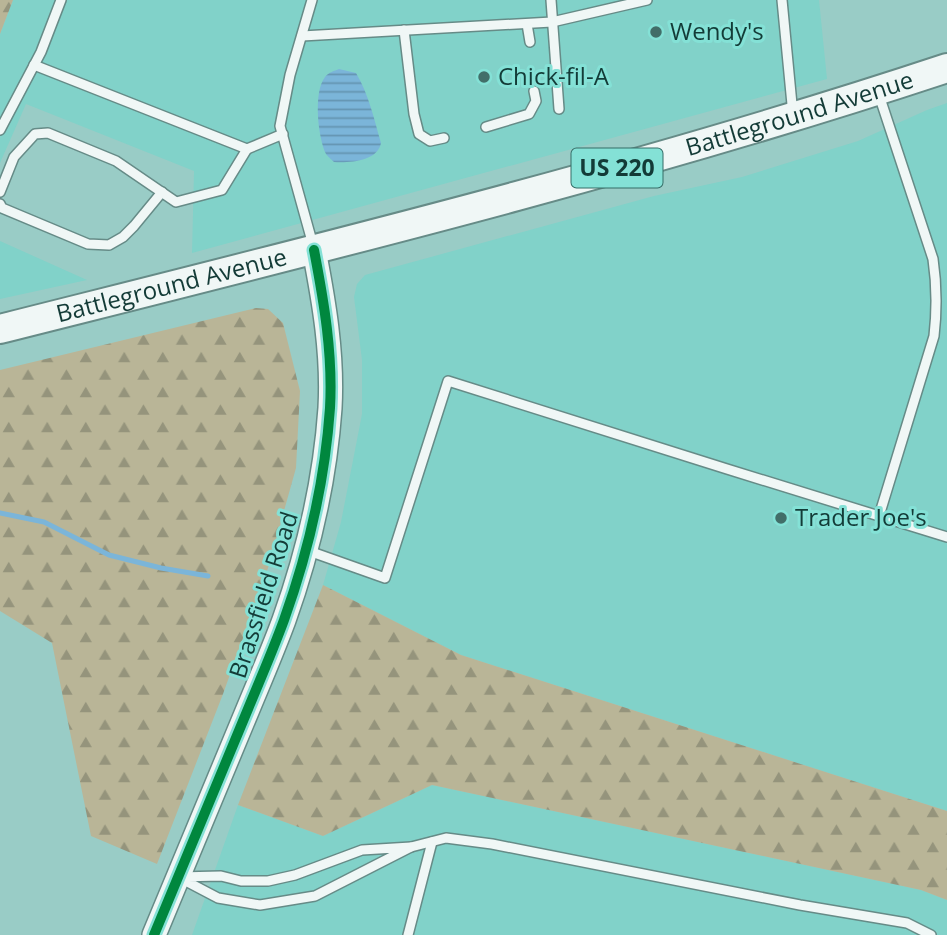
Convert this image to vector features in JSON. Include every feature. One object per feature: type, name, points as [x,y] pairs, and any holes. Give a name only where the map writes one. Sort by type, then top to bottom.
[{"type":"main road","name":"Battleground Avenue","points":[[0,329],[314,250],[632,164],[947,68]]},
{"type":"street","name":"Brassfield Road","points":[[154,935],[283,622],[305,550],[326,455],[330,406],[327,316],[314,250]]},
{"type":"lane","points":[[0,130],[41,52],[61,0]]},
{"type":"lane","points":[[313,0],[290,75],[280,126],[314,250]]},
{"type":"lane","points":[[551,0],[559,109]]},
{"type":"lane","points":[[302,36],[552,22],[647,0]]},
{"type":"lane","points":[[782,0],[793,116]]},
{"type":"lane","points":[[527,24],[530,42]]},
{"type":"lane","points":[[404,30],[419,134],[430,141],[444,138]]},
{"type":"lane","points":[[34,65],[247,149]]},
{"type":"lane","points":[[486,127],[529,114],[536,101],[534,91]]},
{"type":"lane","points":[[877,91],[933,259],[937,285],[934,336],[879,516]]},
{"type":"lane","points":[[0,192],[14,157],[35,134],[48,133],[116,161],[176,202],[222,190],[247,149],[283,134]]},
{"type":"lane","points":[[0,204],[2,208],[88,244],[108,245],[123,237],[162,192]]},
{"type":"lane","points":[[305,550],[385,578],[448,380],[947,537]]},
{"type":"lane","points":[[178,877],[221,876],[240,881],[268,881],[295,875],[362,850],[411,846],[446,838],[492,844],[800,905],[907,923],[931,935]]},
{"type":"lane","points":[[408,935],[432,842]]},
{"type":"lane","points":[[178,877],[218,898],[260,905],[315,896],[411,846]]},
{"type":"shaded area","points":[[13,0],[819,0],[827,79],[192,253],[194,171],[26,104],[0,163],[0,34]]},
{"type":"shaded area","points":[[339,69],[356,73],[361,81],[381,143],[375,154],[362,160],[334,162],[323,147],[318,115],[319,93],[325,77]]},
{"type":"shaded area","points":[[947,103],[947,811],[461,655],[323,585],[341,522],[362,414],[362,360],[354,297],[357,284],[365,275],[654,196],[742,177],[858,141]]},
{"type":"shaded area","points":[[0,241],[87,280],[0,299]]},
{"type":"shaded area","points":[[432,785],[921,890],[947,900],[947,935],[192,935],[238,805],[323,836]]},
{"type":"green space","points":[[0,0],[13,0],[0,34]]},
{"type":"green space","points":[[256,308],[268,309],[283,323],[300,391],[296,468],[268,568],[223,694],[157,864],[91,836],[52,643],[0,611],[0,370]]},
{"type":"green space","points":[[323,585],[461,655],[947,811],[947,900],[921,890],[432,785],[323,836],[238,805]]},
{"type":"waterway","points":[[0,513],[44,522],[109,555],[208,576]]},
{"type":"cycle path","points":[[154,935],[280,631],[301,569],[314,516],[328,435],[331,388],[327,328],[314,250]]},
{"type":"place","name":"Wendy's","points":[[656,32]]},
{"type":"place","name":"Chick-fil-A","points":[[484,77]]},
{"type":"place","name":"Trader Joe's","points":[[781,518]]}]
